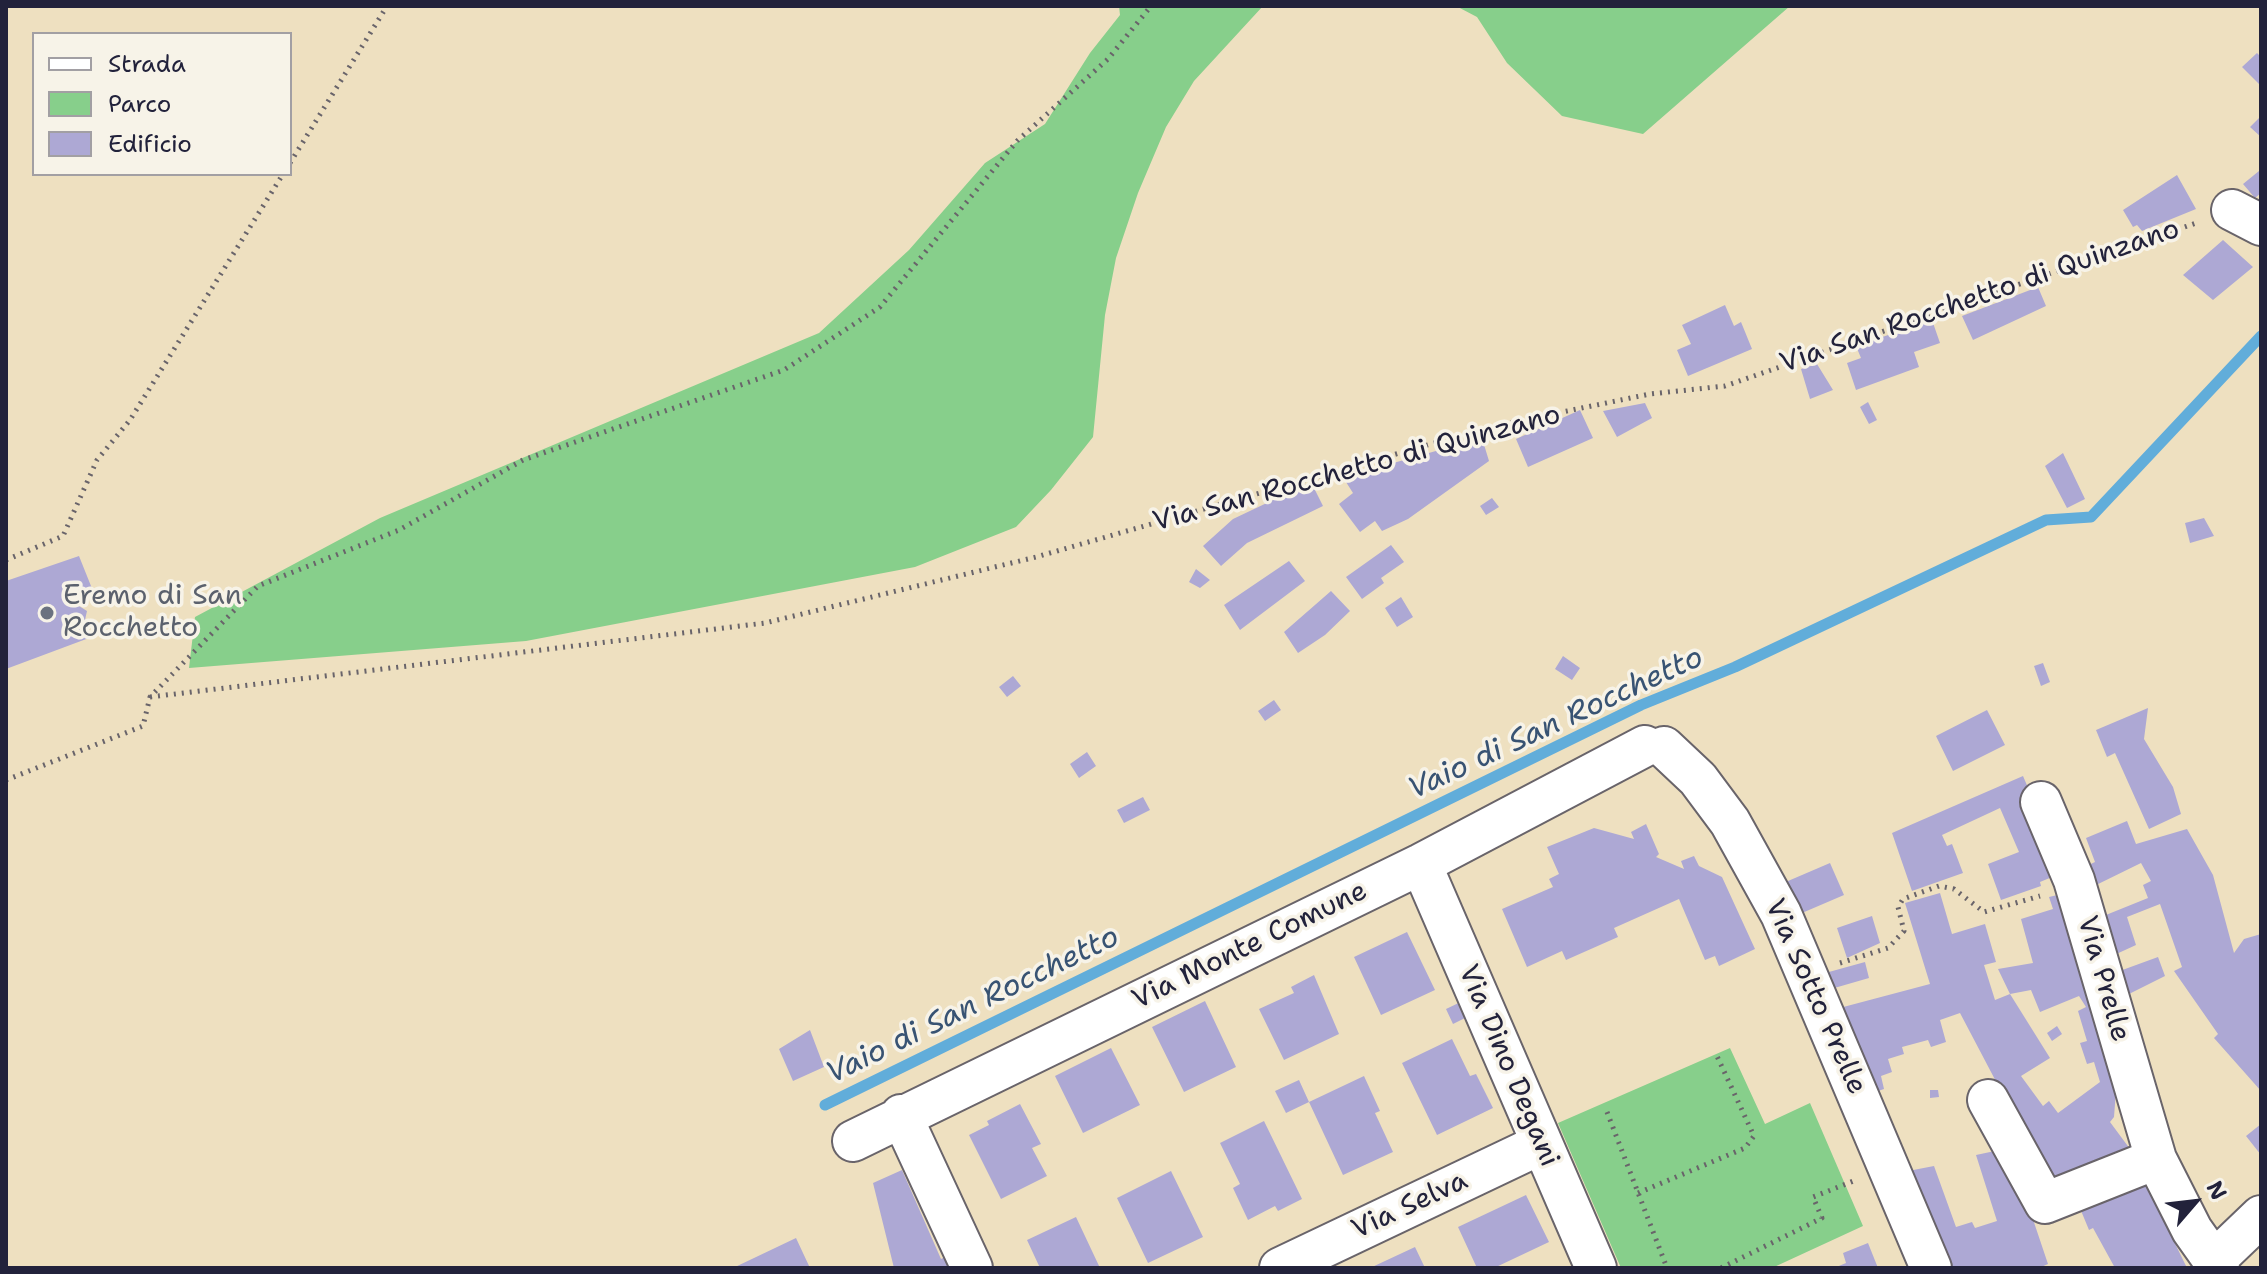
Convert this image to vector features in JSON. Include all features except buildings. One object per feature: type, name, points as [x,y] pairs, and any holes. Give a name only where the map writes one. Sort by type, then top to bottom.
[{"type":"street","name":"Via Monte Comune","points":[[853,1141],[1421,864],[1655,746]]},
{"type":"street","name":"Via Sotto Prelle","points":[[1655,746],[1698,779],[1730,822],[1781,914],[1931,1268]]},
{"type":"street","name":"Via Prelle","points":[[2041,802],[2074,880],[2156,1159],[2192,1230],[2217,1264]]},
{"type":"street","name":"Via Dino Degani","points":[[1421,864],[1596,1268]]},
{"type":"street","points":[[1988,1100],[2045,1203],[2156,1159]]},
{"type":"street","points":[[901,1115],[972,1268]]},
{"type":"street","name":"Via Selva","points":[[1280,1268],[1541,1144]]},
{"type":"street","points":[[2217,1264],[2261,1216]]},
{"type":"path","points":[[292,160],[387,6]]},
{"type":"path","points":[[6,780],[143,726],[150,697],[258,586],[399,530],[523,460],[784,370],[880,307],[1017,141],[1108,59],[1151,6]]},
{"type":"path","points":[[6,560],[63,536],[97,460],[130,420],[282,176]]},
{"type":"path","name":"Via San Rocchetto di Quinzano","points":[[150,697],[765,623],[1036,557],[1494,426],[1650,394],[1725,386],[2246,218]]},
{"type":"path","points":[[1808,973],[1888,948],[1904,931],[1898,907],[1903,899],[1939,886],[1954,889],[1984,912],[2026,903],[2074,880]]},
{"type":"path","points":[[1638,1193],[1745,1148],[1754,1136],[1716,1054]]},
{"type":"path","points":[[1607,1112],[1667,1268]]},
{"type":"path","points":[[1721,1268],[1822,1218],[1813,1197],[1888,1167]]},
{"type":"green space","points":[[1119,6],[1263,6],[1194,81],[1166,127],[1138,193],[1116,258],[1105,315],[1093,437],[1051,490],[1016,527],[915,567],[526,641],[189,668],[195,617],[380,518],[819,333],[909,250],[985,163],[1045,124],[1090,53],[1120,15]]},
{"type":"green space","points":[[1456,6],[1790,6],[1643,134],[1562,116],[1507,63],[1477,17]]},
{"type":"green space","points":[[1730,1048],[1765,1124],[1810,1103],[1863,1226],[1772,1268],[1621,1268],[1558,1123]]},
{"type":"waterway","name":"Vaio di San Rocchetto","points":[[825,1105],[1641,705],[1735,667],[2046,520],[2091,517],[2261,336]]},
{"type":"place","name":"Eremo di San Rocchetto","points":[[47,613]]}]
